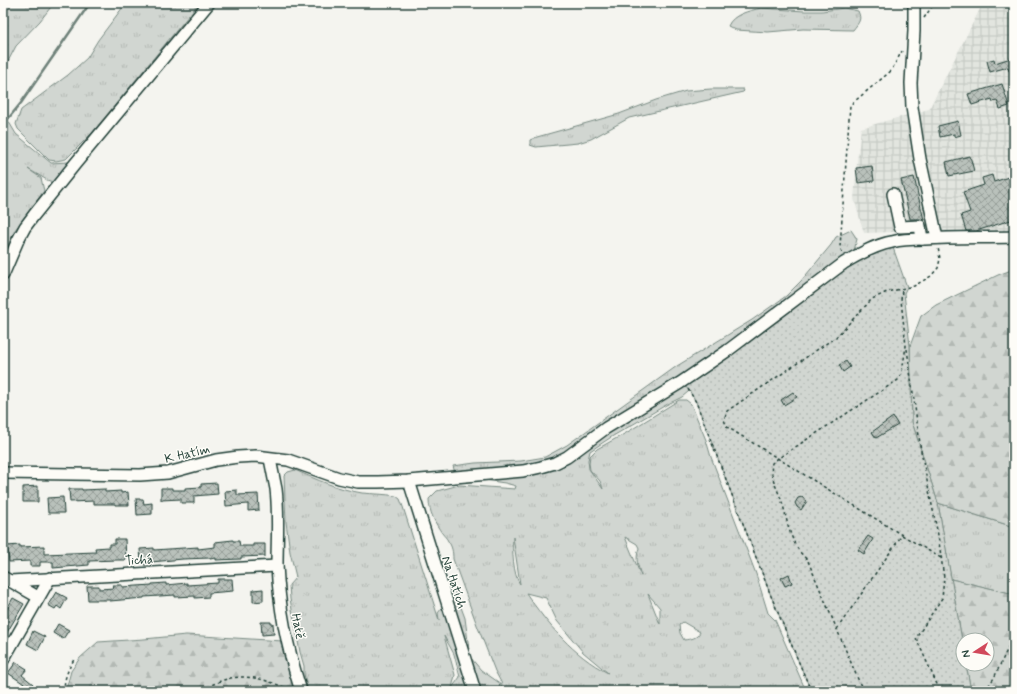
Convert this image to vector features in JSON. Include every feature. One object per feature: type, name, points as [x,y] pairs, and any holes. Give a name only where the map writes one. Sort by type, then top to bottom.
[{"type":"street","points":[[3,275],[18,240],[34,215],[209,3]]},
{"type":"street","points":[[914,3],[911,83],[912,107],[920,159],[937,238]]},
{"type":"street","points":[[893,194],[900,227],[920,226],[922,239]]},
{"type":"street","name":"K Hatím","points":[[3,473],[157,474],[181,470],[216,460],[256,456],[270,459],[277,458],[288,460],[339,478],[358,482],[408,481],[523,471],[541,467],[555,463],[566,457],[606,428],[680,383],[727,351],[844,263],[856,256],[875,247],[891,242],[937,238],[1014,237]]},
{"type":"street","points":[[270,459],[276,490],[277,566]]},
{"type":"street","name":"Na Hatích","points":[[408,481],[475,691]]},
{"type":"street","name":"Tichá","points":[[6,579],[277,566]]},
{"type":"street","name":"Hatě","points":[[277,566],[280,601],[288,644],[301,689]]},
{"type":"street","points":[[3,660],[50,578]]},
{"type":"street","points":[[6,579],[38,598]]},
{"type":"path","points":[[924,18],[933,5],[938,3]]},
{"type":"path","points":[[844,263],[840,247],[850,105],[891,70],[903,51]]},
{"type":"path","points":[[937,238],[940,259],[938,268],[931,276],[914,286],[887,292],[872,299],[836,337],[727,411],[724,420],[727,427],[941,558]]},
{"type":"path","points":[[902,289],[901,300],[906,346],[921,451],[938,535],[944,578],[942,598],[916,638],[940,691]]},
{"type":"path","points":[[863,691],[808,561],[798,549],[788,529],[783,504],[770,468],[772,463],[777,458],[898,380],[902,372],[906,346]]},
{"type":"path","points":[[680,383],[689,390],[696,402],[771,596],[811,691]]},
{"type":"path","points":[[837,629],[902,535]]},
{"type":"path","points":[[985,691],[994,678],[1014,635]]},
{"type":"path","points":[[64,691],[64,683],[68,669],[75,658]]},
{"type":"path","points":[[202,691],[215,683],[232,677],[253,678],[270,681],[288,689],[301,689]]},
{"type":"shaded area","points":[[988,3],[1014,3],[1014,231],[943,231],[940,221],[937,220],[926,222],[927,231],[864,233],[854,199],[861,128],[929,109],[982,5]]},
{"type":"green space","points":[[3,3],[54,3],[40,21],[16,46],[3,71]]},
{"type":"green space","points":[[126,3],[199,3],[92,133],[66,159],[56,161],[49,160],[18,129],[16,124],[21,110],[68,75],[87,58],[98,40]]},
{"type":"green space","points":[[761,8],[822,11],[844,8],[858,11],[860,19],[853,30],[803,29],[768,32],[736,30],[728,26],[737,16]]},
{"type":"green space","points":[[743,89],[744,91],[629,118],[591,139],[578,143],[536,147],[530,145],[530,140],[537,137],[619,114],[656,100],[686,91]]},
{"type":"green space","points":[[3,112],[16,134],[51,163],[68,162],[56,183],[47,180],[28,169],[41,178],[44,191],[15,230],[3,256]]},
{"type":"green space","points":[[851,230],[857,239],[849,270],[728,358],[682,397],[613,436],[590,451],[588,460],[589,469],[603,489],[600,481],[590,470],[590,456],[597,449],[679,400],[686,400],[691,404],[756,574],[768,613],[775,620],[806,691],[501,691],[502,684],[495,671],[477,625],[453,559],[451,547],[433,517],[429,499],[437,491],[459,485],[515,489],[516,486],[456,476],[453,466],[475,463],[521,461],[545,457],[567,445],[677,366],[752,320],[786,296],[801,281],[836,237]],"holes":[[[513,537],[520,584],[514,568]],[[625,537],[637,544],[639,548],[637,559],[641,576]],[[526,593],[546,598],[557,621],[583,652],[608,673],[584,658],[562,638]],[[648,594],[660,608],[660,624]],[[683,622],[700,632],[695,637],[684,640],[680,633],[679,625]]]},
{"type":"green space","points":[[891,242],[907,287],[904,293],[910,346],[912,422],[938,503],[961,632],[955,632],[955,672],[967,672],[971,691],[811,691],[771,596],[696,402],[689,390],[681,383],[844,263]]},
{"type":"green space","points":[[1014,269],[1014,527],[938,503],[912,422],[910,346],[921,316],[936,305],[998,275]]},
{"type":"green space","points":[[295,470],[336,487],[362,493],[396,496],[400,499],[439,620],[438,613],[455,591],[465,618],[470,657],[481,670],[501,684],[498,691],[308,691],[290,599],[289,585],[296,577],[290,552],[286,522],[284,476],[288,472]],"holes":[[[444,636],[454,654],[460,677],[452,688],[455,675]]]},
{"type":"green space","points":[[938,503],[1014,527],[1014,594],[951,579]]},
{"type":"green space","points":[[951,579],[1014,594],[1014,691],[971,691],[967,672],[995,672],[995,632],[960,632]]},
{"type":"green space","points":[[186,635],[283,641],[295,691],[67,691],[71,671],[80,658],[98,642]]},
{"type":"building","points":[[1014,57],[1014,69],[1009,71],[1008,67],[990,72],[987,61],[994,59],[995,63]]},
{"type":"building","points":[[1002,84],[1009,106],[1000,109],[997,101],[993,102],[992,99],[972,105],[968,94]]},
{"type":"building","points":[[958,121],[961,135],[954,137],[954,134],[940,137],[938,126]]},
{"type":"building","points":[[970,156],[974,171],[949,176],[946,162]]},
{"type":"building","points":[[872,166],[874,181],[858,183],[856,168]]},
{"type":"building","points":[[992,175],[994,182],[1014,175],[1014,219],[976,231],[966,231],[961,215],[970,212],[963,192],[984,185],[982,178]]},
{"type":"building","points":[[914,177],[924,220],[910,219],[901,180]]},
{"type":"building","points":[[846,361],[850,367],[843,372],[839,365]]},
{"type":"building","points":[[793,392],[797,397],[784,405],[781,400]]},
{"type":"building","points":[[893,417],[898,425],[876,438],[872,432]]},
{"type":"building","points":[[217,483],[218,494],[194,496],[194,503],[181,503],[181,499],[161,500],[161,488],[185,490],[185,488],[201,487],[201,484]]},
{"type":"building","points":[[38,486],[38,502],[23,502],[23,487]]},
{"type":"building","points":[[69,489],[105,489],[105,492],[128,492],[129,505],[94,504],[94,501],[70,502]]},
{"type":"building","points":[[237,490],[237,495],[258,494],[259,510],[248,511],[248,504],[226,506],[225,491]]},
{"type":"building","points":[[63,497],[64,513],[48,513],[47,498]]},
{"type":"building","points":[[802,497],[807,501],[801,510],[795,503],[798,498]]},
{"type":"building","points":[[136,499],[143,499],[144,504],[152,503],[152,514],[137,515]]},
{"type":"building","points":[[868,536],[873,539],[864,554],[858,550]]},
{"type":"building","points":[[115,539],[125,539],[126,560],[89,561],[89,565],[53,568],[53,562],[40,562],[40,566],[30,566],[30,561],[9,562],[7,546],[44,546],[44,554],[96,552],[95,548],[109,547],[109,544],[115,544]]},
{"type":"building","points":[[233,540],[239,541],[240,546],[265,544],[265,556],[216,560],[216,558],[183,559],[151,562],[151,565],[144,565],[144,562],[141,562],[140,549],[154,548],[154,550],[198,547],[198,549],[215,547],[215,542]]},
{"type":"building","points":[[789,574],[792,583],[785,586],[781,578]]},
{"type":"building","points":[[218,579],[232,579],[233,591],[209,593],[209,597],[195,598],[195,596],[175,597],[175,595],[110,601],[88,600],[87,586],[99,586],[99,589],[114,588],[113,585],[122,585],[122,587],[166,583],[166,585],[187,583],[187,585],[218,583]]},
{"type":"building","points":[[263,589],[263,601],[253,602],[253,590]]},
{"type":"building","points":[[56,592],[67,598],[61,609],[57,606],[55,609],[48,605]]},
{"type":"building","points":[[13,598],[24,604],[3,639],[3,616]]},
{"type":"building","points":[[261,622],[271,622],[271,624],[273,624],[274,634],[262,635]]},
{"type":"building","points":[[58,624],[69,630],[63,639],[53,633]]},
{"type":"building","points":[[33,631],[45,637],[38,650],[27,644]]},
{"type":"building","points":[[16,662],[27,669],[22,675],[33,684],[30,688],[8,673]]},
{"type":"waterway","points":[[3,125],[21,103],[90,3]]}]
